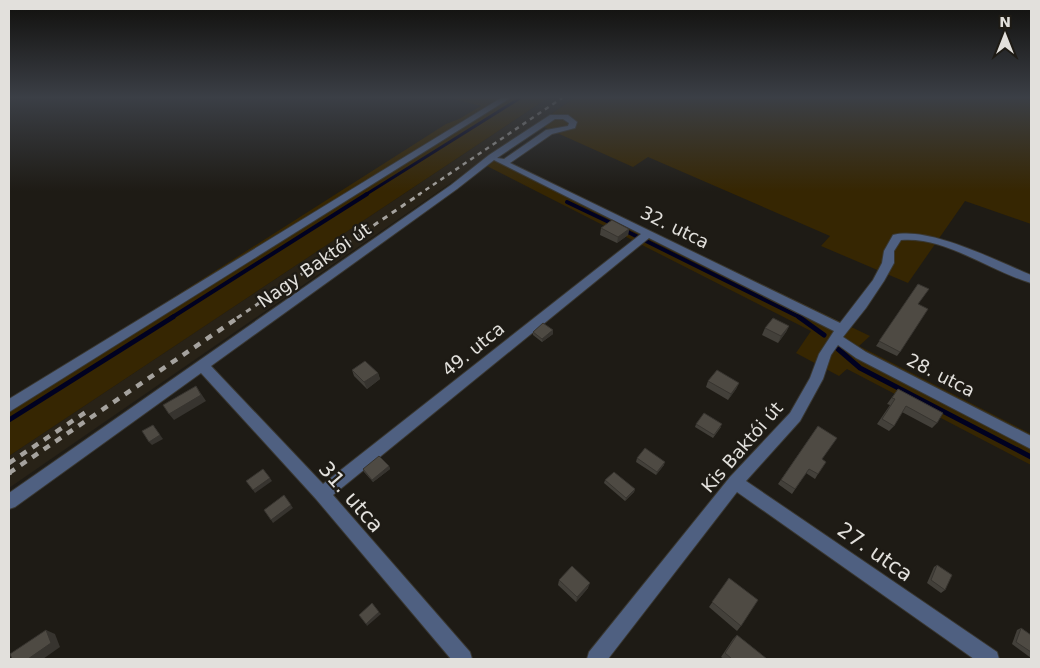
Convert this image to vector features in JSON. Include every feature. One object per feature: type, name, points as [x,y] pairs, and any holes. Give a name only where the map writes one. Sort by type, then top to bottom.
[{"type":"street","points":[[9,406],[456,129]]},
{"type":"street","name":"Nagy Baktói út","points":[[9,502],[454,187],[492,157],[536,129]]},
{"type":"street","name":"Nagy Baktói út","points":[[504,163],[549,132],[565,129]]},
{"type":"street","name":"32. utca","points":[[492,157],[648,234],[839,334]]},
{"type":"street","name":"49. utca","points":[[322,494],[648,234]]},
{"type":"street","name":"Kis Baktói út","points":[[596,659],[735,482],[795,417],[816,380],[825,354],[878,281],[888,263],[889,250],[894,241],[902,236],[918,236],[1031,279]]},
{"type":"street","name":"28. utca","points":[[839,334],[861,355],[1031,443]]},
{"type":"street","name":"31. utca","points":[[202,366],[322,494],[463,659]]},
{"type":"street","name":"27. utca","points":[[735,482],[990,659]]},
{"type":"shaded area","points":[[438,129],[501,129],[9,456],[9,402]]},
{"type":"shaded area","points":[[501,129],[529,129],[9,488],[9,456]]},
{"type":"shaded area","points":[[549,129],[1031,129],[1031,224],[965,201],[908,283],[821,246],[830,236],[648,157],[633,167]]},
{"type":"shaded area","points":[[492,155],[870,336],[859,346],[1031,434],[1031,465],[847,369],[839,376],[796,353],[811,331],[481,163]]},
{"type":"building","points":[[612,220],[629,229],[618,237],[601,228]]},
{"type":"building","points":[[918,284],[929,289],[918,304],[928,309],[900,352],[879,341]]},
{"type":"building","points":[[773,318],[789,326],[781,336],[765,328]]},
{"type":"building","points":[[543,323],[553,330],[542,339],[533,332]]},
{"type":"building","points":[[365,361],[378,373],[364,382],[352,370]]},
{"type":"building","points":[[717,370],[739,383],[731,394],[708,381]]},
{"type":"building","points":[[196,386],[201,395],[169,414],[163,405]]},
{"type":"building","points":[[898,389],[943,413],[937,423],[906,406],[894,426],[882,419],[895,399],[892,398]]},
{"type":"building","points":[[704,413],[722,424],[714,435],[696,424]]},
{"type":"building","points":[[153,425],[160,435],[149,442],[142,431]]},
{"type":"building","points":[[818,426],[837,438],[822,459],[826,462],[818,474],[809,469],[795,489],[781,480]]},
{"type":"building","points":[[645,448],[665,462],[657,472],[637,458]]},
{"type":"building","points":[[379,456],[389,466],[372,480],[363,469]]},
{"type":"building","points":[[263,469],[270,478],[253,490],[246,481]]},
{"type":"building","points":[[614,472],[635,489],[626,498],[605,480]]},
{"type":"building","points":[[284,495],[291,505],[271,520],[264,510]]},
{"type":"building","points":[[937,565],[952,575],[945,590],[931,580]]},
{"type":"building","points":[[572,566],[590,583],[577,597],[559,580]]},
{"type":"building","points":[[729,578],[758,600],[741,626],[712,602]]},
{"type":"building","points":[[372,603],[379,612],[366,624],[359,615]]},
{"type":"building","points":[[1021,628],[1031,635],[1031,652],[1016,642]]},
{"type":"building","points":[[46,630],[51,643],[28,659],[12,659],[10,654]]},
{"type":"building","points":[[737,635],[767,659],[732,659],[725,653]]},
{"type":"waterway","points":[[365,195],[470,129]]},
{"type":"waterway","points":[[171,318],[367,194]]},
{"type":"waterway","points":[[567,202],[613,224]]},
{"type":"waterway","points":[[624,230],[799,317]]},
{"type":"waterway","points":[[9,420],[173,317]]},
{"type":"waterway","points":[[799,317],[824,335]]},
{"type":"waterway","points":[[838,349],[860,368],[1031,457]]},
{"type":"railway","points":[[418,195],[516,129]]},
{"type":"railway","points":[[237,318],[420,194]]},
{"type":"railway","points":[[11,472],[9,473],[239,317]]},
{"type":"railway","points":[[9,463],[86,412]]}]
